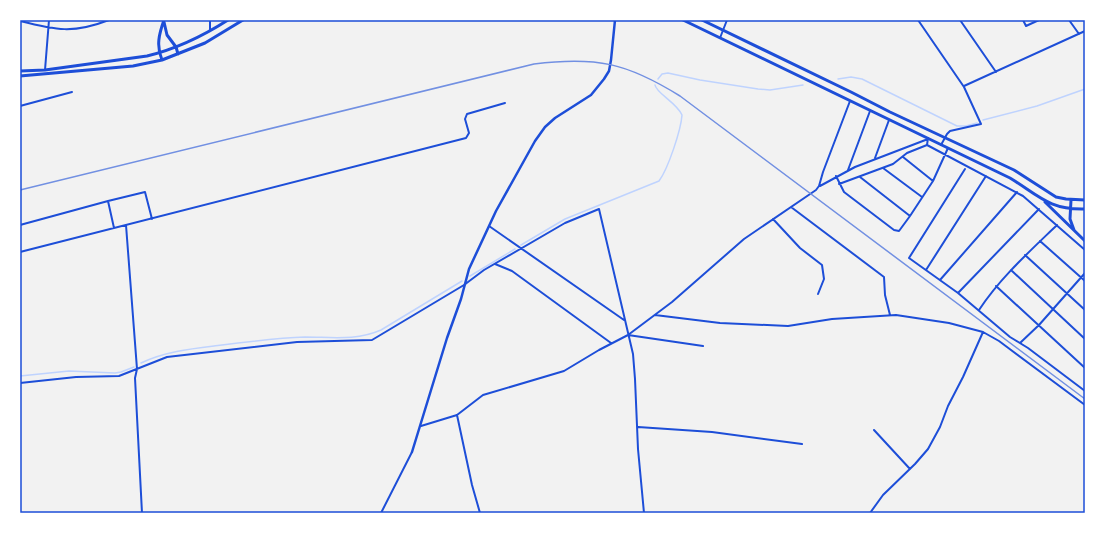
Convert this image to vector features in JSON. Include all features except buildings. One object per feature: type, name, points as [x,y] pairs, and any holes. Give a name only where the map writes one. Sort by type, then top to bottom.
[{"type":"main road","points":[[162,60],[159,53],[158,38],[164,20],[167,35],[176,47],[178,54]]},
{"type":"main road","points":[[20,71],[45,70],[132,59],[159,53],[210,32],[228,20]]},
{"type":"main road","points":[[20,76],[133,66],[162,60],[215,38],[243,20]]},
{"type":"main road","points":[[683,20],[1010,178],[1044,201],[1085,241]]},
{"type":"main road","points":[[702,20],[1014,170],[1050,194],[1070,200],[1085,200]]},
{"type":"main road","points":[[1070,200],[1070,219],[1075,231]]},
{"type":"main road","points":[[1044,201],[1070,209],[1085,209]]},
{"type":"street","points":[[45,70],[49,20]]},
{"type":"street","points":[[20,21],[48,28],[73,29],[92,26],[109,20]]},
{"type":"street","points":[[210,20],[210,32]]},
{"type":"street","points":[[381,513],[412,452],[447,338],[461,299],[469,269],[489,226],[500,204],[545,127],[555,118],[591,95],[609,71],[615,20]]},
{"type":"street","points":[[720,38],[727,20]]},
{"type":"street","points":[[918,20],[964,86],[981,124],[953,130],[948,133],[941,145]]},
{"type":"street","points":[[960,20],[996,72]]},
{"type":"street","points":[[1023,20],[1026,26],[1039,20]]},
{"type":"street","points":[[1069,20],[1079,34]]},
{"type":"street","points":[[964,86],[1085,31]]},
{"type":"street","points":[[20,106],[72,92]]},
{"type":"street","points":[[819,186],[825,166],[850,101]]},
{"type":"street","points":[[20,252],[466,138],[469,133],[465,118],[467,114],[505,103]]},
{"type":"street","points":[[848,170],[870,111]]},
{"type":"street","points":[[875,159],[889,120]]},
{"type":"street","points":[[421,426],[457,415],[483,395],[564,371],[611,343],[628,335],[655,316],[733,248],[811,194],[819,186],[848,170],[928,138],[927,145]]},
{"type":"street","points":[[927,145],[1017,192],[1039,209],[1085,250]]},
{"type":"street","points":[[839,184],[883,168],[896,162],[911,152],[927,145]]},
{"type":"street","points":[[836,176],[844,192],[894,230],[901,230],[933,181],[948,148]]},
{"type":"street","points":[[903,157],[933,181]]},
{"type":"street","points":[[883,168],[922,198]]},
{"type":"street","points":[[965,169],[909,258],[958,293],[1004,332],[1085,391]]},
{"type":"street","points":[[926,270],[986,176]]},
{"type":"street","points":[[860,177],[910,216]]},
{"type":"street","points":[[20,225],[145,192],[152,219]]},
{"type":"street","points":[[940,280],[1017,192]]},
{"type":"street","points":[[108,201],[114,228]]},
{"type":"street","points":[[791,207],[882,274],[890,315]]},
{"type":"street","points":[[20,383],[76,376],[119,376],[167,357],[297,342],[372,340],[464,285],[495,264],[572,219],[599,209],[635,370],[644,513]]},
{"type":"street","points":[[958,293],[1039,209]]},
{"type":"street","points":[[773,219],[800,248],[822,265],[824,279],[818,294]]},
{"type":"street","points":[[126,225],[137,369],[135,378],[142,513]]},
{"type":"street","points":[[979,310],[996,286],[1025,255],[1057,225]]},
{"type":"street","points":[[489,226],[625,320]]},
{"type":"street","points":[[1040,241],[1085,281]]},
{"type":"street","points":[[1025,255],[1085,310]]},
{"type":"street","points":[[495,264],[512,271],[611,343]]},
{"type":"street","points":[[1011,270],[1085,339]]},
{"type":"street","points":[[1020,343],[1039,325],[1085,274]]},
{"type":"street","points":[[996,286],[1085,368]]},
{"type":"street","points":[[655,316],[788,326],[832,319],[904,315],[949,323],[983,332],[1006,346],[1085,405]]},
{"type":"street","points":[[870,513],[883,495],[928,449],[940,427],[951,399],[963,377],[983,332]]},
{"type":"street","points":[[628,335],[703,346]]},
{"type":"street","points":[[457,415],[472,485],[480,513]]},
{"type":"street","points":[[638,427],[712,432],[802,444]]},
{"type":"street","points":[[874,430],[910,469]]},
{"type":"waterway","points":[[658,79],[662,74],[668,73],[700,80],[758,89],[770,90],[803,85]]},
{"type":"waterway","points":[[838,79],[851,77],[862,79],[957,126],[966,126],[977,123]]},
{"type":"waterway","points":[[521,245],[565,219],[659,181],[674,149],[682,115],[676,106],[659,91],[655,85]]},
{"type":"waterway","points":[[983,120],[1037,106],[1085,89]]},
{"type":"waterway","points":[[470,276],[515,249]]},
{"type":"waterway","points":[[141,363],[168,354],[205,347],[282,338],[343,338],[362,336],[381,330],[462,281]]},
{"type":"waterway","points":[[20,376],[69,371],[115,373],[134,367]]},
{"type":"railway","points":[[20,190],[534,64],[576,61],[610,65],[627,69],[644,76],[680,96],[1085,399]]}]
